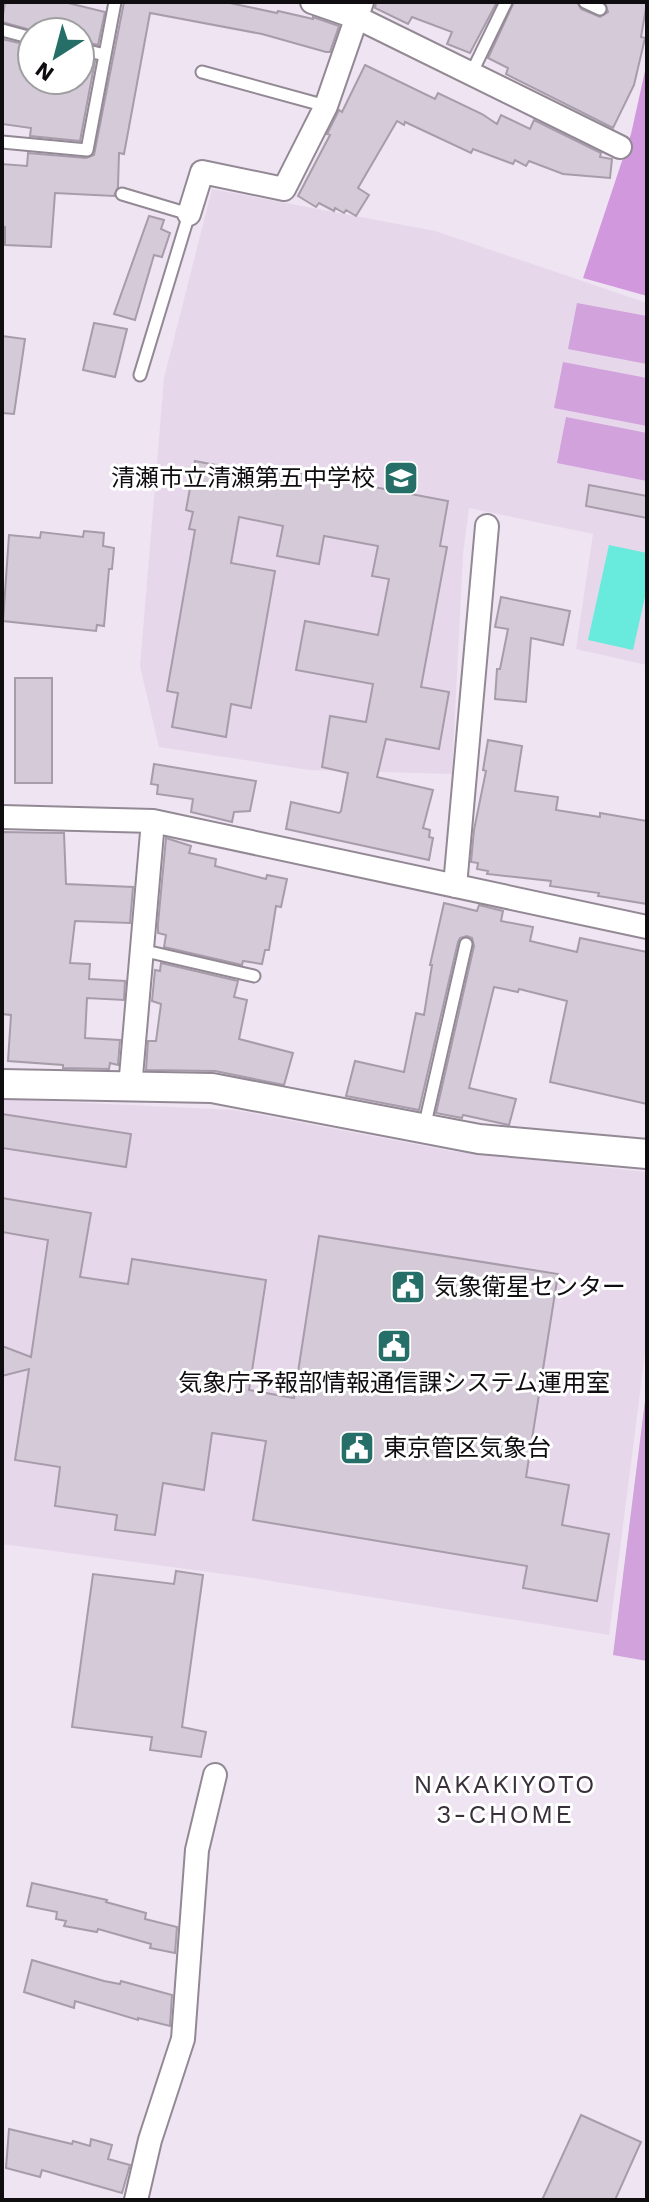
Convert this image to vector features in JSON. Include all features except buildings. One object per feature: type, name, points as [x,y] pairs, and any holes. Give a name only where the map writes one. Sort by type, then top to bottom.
[{"type":"street","points":[[312,2],[360,10],[472,72],[620,147]]},
{"type":"street","points":[[189,214],[202,172],[284,189],[326,106],[360,10]]},
{"type":"street","points":[[455,886],[487,526]]},
{"type":"street","points":[[2,817],[153,821],[647,927]]},
{"type":"street","points":[[130,1088],[153,821]]},
{"type":"street","points":[[2,1084],[212,1088],[479,1139],[647,1154]]},
{"type":"street","points":[[136,2200],[150,2140],[183,2039],[197,1850],[215,1775]]},
{"type":"lane","points":[[2,142],[87,150],[115,2]]},
{"type":"lane","points":[[472,72],[506,2]]},
{"type":"lane","points":[[585,2],[600,9]]},
{"type":"lane","points":[[96,53],[105,55]]},
{"type":"lane","points":[[202,72],[326,106]]},
{"type":"lane","points":[[122,194],[189,214],[140,375]]},
{"type":"lane","points":[[423,1129],[466,944]]},
{"type":"lane","points":[[141,950],[254,976]]},
{"type":"shaded area","points":[[647,62],[647,296],[583,278],[631,134]]},
{"type":"shaded area","name":"清瀬市立清瀬第五中学校","points":[[212,189],[435,231],[647,303],[647,665],[576,649],[593,534],[469,508],[463,554],[452,774],[309,770],[159,747],[140,666],[164,378]]},
{"type":"shaded area","points":[[577,303],[647,316],[647,364],[568,349]]},
{"type":"shaded area","points":[[563,362],[647,378],[647,426],[554,408]]},
{"type":"shaded area","points":[[566,417],[647,433],[647,481],[557,463]]},
{"type":"shaded area","points":[[609,545],[647,553],[647,588],[633,650],[588,640]]},
{"type":"shaded area","points":[[2,1099],[235,1110],[451,1151],[647,1172],[647,1338],[609,1635],[253,1578],[2,1544]]},
{"type":"shaded area","points":[[647,1385],[647,1661],[613,1655]]},
{"type":"place","name":"清瀬市立清瀬第五中学校","points":[[401,478]]},
{"type":"place","name":"気象衛星センター","points":[[408,1287]]},
{"type":"place","name":"気象庁予報部情報通信課システム運用室","points":[[394,1346]]},
{"type":"place","name":"東京管区気象台","points":[[357,1448]]},
{"type":"district","name":"NAKAKIYOTO 3-CHOME","points":[[505,1799]]}]
